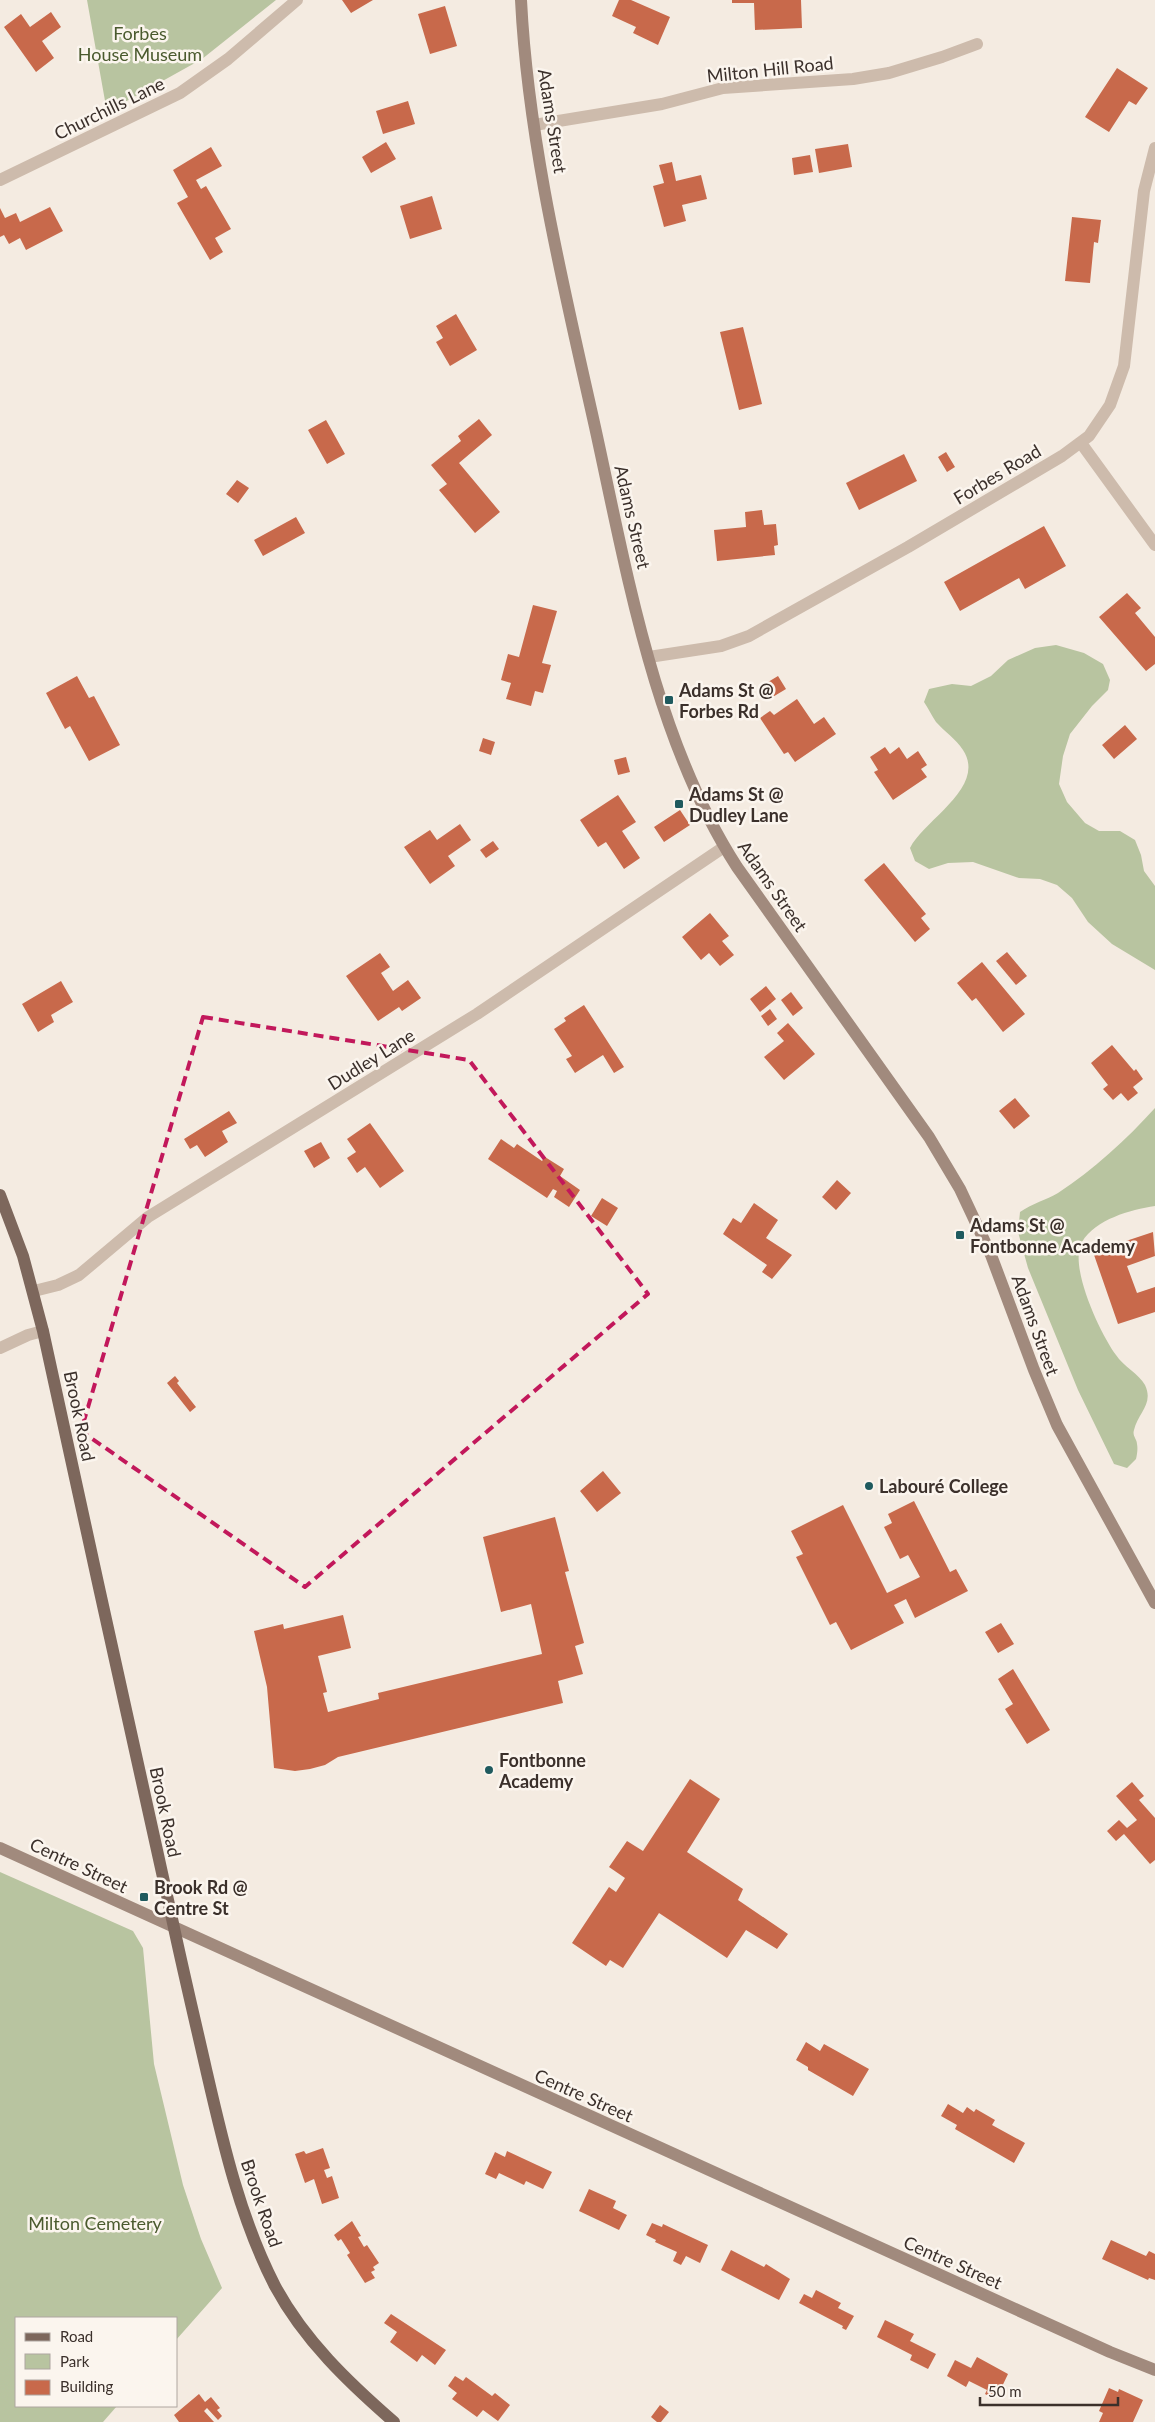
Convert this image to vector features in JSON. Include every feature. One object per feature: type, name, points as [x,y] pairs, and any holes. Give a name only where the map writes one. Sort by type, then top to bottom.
[{"type":"main road","name":"Adams Street","points":[[521,0],[534,125],[572,327],[621,544],[649,657],[687,772],[724,847],[929,1137],[960,1189],[988,1248],[1057,1425],[1155,1603]]},
{"type":"main road","name":"Brook Road","points":[[0,1195],[13,1226],[34,1291],[174,1928],[221,2135],[241,2204],[259,2251],[280,2294],[304,2330],[346,2379],[394,2422]]},
{"type":"main road","name":"Centre Street","points":[[0,1848],[1088,2342],[1155,2370]]},
{"type":"street","name":"Churchills Lane","points":[[0,180],[180,93],[228,59],[297,0]]},
{"type":"street","name":"Milton Hill Road","points":[[534,125],[662,104],[723,88],[853,79],[889,73],[942,58],[977,44]]},
{"type":"street","name":"Forbes Road","points":[[649,657],[721,646],[749,636],[908,547],[1081,443],[1096,426],[1110,405],[1124,366],[1144,191],[1155,148]]},
{"type":"street","points":[[1081,443],[1155,545]]},
{"type":"street","name":"Dudley Lane","points":[[34,1291],[58,1285],[79,1275],[148,1217],[477,1014],[724,847]]},
{"type":"street","points":[[0,1348],[28,1335],[43,1331]]},
{"type":"highlighted area","points":[[203,1017],[469,1060],[648,1294],[305,1587],[81,1431]]},
{"type":"green space","name":"Forbes House Museum","points":[[87,0],[276,0],[202,59],[107,112]]},
{"type":"green space","points":[[1056,645],[1084,653],[1103,664],[1110,680],[1108,690],[1092,706],[1070,734],[1063,756],[1059,784],[1067,802],[1085,823],[1099,831],[1120,831],[1135,840],[1141,855],[1144,871],[1155,886],[1155,970],[1112,944],[1088,922],[1072,898],[1057,885],[1040,879],[1019,878],[973,862],[948,863],[929,869],[915,861],[910,848],[961,790],[967,777],[968,764],[963,750],[936,722],[924,702],[929,689],[952,684],[971,686],[991,676],[1008,660],[1035,648]]},
{"type":"green space","points":[[1155,1108],[1155,1206],[1125,1213],[1096,1227],[1082,1242],[1079,1253],[1079,1267],[1083,1283],[1102,1332],[1119,1359],[1145,1385],[1147,1392],[1147,1403],[1134,1432],[1137,1442],[1136,1459],[1127,1468],[1114,1464],[1078,1390],[1028,1268],[1018,1232],[1020,1212],[1058,1193],[1097,1164]]},
{"type":"green space","name":"Milton Cemetery","points":[[0,1872],[133,1931],[143,1948],[154,2064],[183,2185],[201,2239],[222,2288],[178,2338],[178,2317],[15,2317],[15,2407],[116,2407],[103,2422],[0,2422]]},
{"type":"building","points":[[342,0],[373,0],[351,13]]},
{"type":"building","points":[[619,0],[631,0],[670,17],[658,45],[633,33],[636,27],[612,16]]},
{"type":"building","points":[[732,0],[801,0],[802,28],[755,30],[754,3],[732,3]]},
{"type":"building","points":[[445,6],[457,46],[430,54],[418,14]]},
{"type":"building","points":[[51,12],[61,27],[42,41],[54,58],[36,72],[4,27],[21,14],[30,27]]},
{"type":"building","points":[[1117,68],[1148,88],[1136,105],[1129,101],[1109,132],[1085,117]]},
{"type":"building","points":[[408,101],[415,124],[383,134],[376,111]]},
{"type":"building","points":[[386,142],[396,159],[371,173],[362,157]]},
{"type":"building","points":[[848,144],[852,167],[819,173],[815,149]]},
{"type":"building","points":[[211,147],[222,166],[196,180],[201,189],[206,186],[231,229],[215,238],[223,252],[210,260],[177,203],[188,197],[173,170]]},
{"type":"building","points":[[810,155],[813,172],[794,175],[792,158]]},
{"type":"building","points":[[672,162],[676,181],[701,175],[707,199],[682,205],[686,221],[664,227],[653,186],[664,183],[659,165]]},
{"type":"building","points":[[432,196],[442,229],[410,239],[400,206]]},
{"type":"building","points":[[50,207],[63,231],[26,250],[20,238],[9,244],[4,235],[0,237],[0,208],[5,218],[16,213],[20,222]]},
{"type":"building","points":[[1072,217],[1101,220],[1098,243],[1094,242],[1090,283],[1065,281]]},
{"type":"building","points":[[456,314],[477,350],[450,366],[436,342],[443,338],[436,326]]},
{"type":"building","points":[[743,327],[762,404],[739,410],[720,332]]},
{"type":"building","points":[[479,419],[492,435],[459,463],[500,512],[475,533],[439,490],[447,484],[431,465],[461,441],[458,436]]},
{"type":"building","points":[[326,420],[345,454],[327,464],[308,430]]},
{"type":"building","points":[[946,452],[955,467],[947,472],[938,457]]},
{"type":"building","points":[[904,454],[917,481],[859,510],[846,483]]},
{"type":"building","points":[[237,480],[249,488],[238,503],[226,494]]},
{"type":"building","points":[[762,510],[764,525],[776,524],[778,545],[774,546],[775,555],[717,561],[714,530],[746,527],[745,512]]},
{"type":"building","points":[[296,517],[305,533],[263,556],[254,540]]},
{"type":"building","points":[[1044,526],[1066,566],[1025,589],[1019,578],[960,611],[944,582]]},
{"type":"building","points":[[1127,593],[1141,608],[1135,613],[1155,637],[1155,664],[1146,671],[1099,617]]},
{"type":"building","points":[[533,605],[557,611],[542,663],[551,665],[543,693],[535,691],[531,706],[506,699],[511,683],[501,680],[508,654],[519,657]]},
{"type":"building","points":[[77,676],[89,698],[94,696],[120,745],[89,761],[70,726],[65,729],[46,693]]},
{"type":"building","points":[[778,676],[786,689],[771,698],[763,685]]},
{"type":"building","points":[[797,699],[814,724],[824,717],[836,734],[795,762],[788,752],[784,754],[760,718],[770,711],[774,715]]},
{"type":"building","points":[[1125,725],[1137,739],[1114,759],[1102,745]]},
{"type":"building","points":[[483,738],[495,742],[491,755],[479,751]]},
{"type":"building","points":[[885,747],[890,754],[899,747],[907,759],[918,751],[927,765],[921,769],[927,777],[893,800],[874,772],[878,770],[870,757]]},
{"type":"building","points":[[626,757],[630,772],[618,775],[614,760]]},
{"type":"building","points":[[618,795],[636,822],[622,831],[640,858],[624,869],[606,842],[598,847],[580,820]]},
{"type":"building","points":[[680,810],[690,825],[664,842],[654,827]]},
{"type":"building","points":[[460,824],[471,840],[448,856],[455,866],[430,884],[404,847],[430,830],[437,840]]},
{"type":"building","points":[[493,841],[499,849],[486,858],[480,850]]},
{"type":"building","points":[[884,863],[926,914],[921,918],[930,929],[915,942],[864,880]]},
{"type":"building","points":[[710,913],[729,936],[722,941],[734,955],[720,966],[709,953],[701,960],[682,937]]},
{"type":"building","points":[[1007,952],[1027,976],[1016,985],[996,961]]},
{"type":"building","points":[[380,953],[390,967],[381,973],[393,991],[408,980],[421,998],[402,1011],[399,1007],[378,1021],[346,976]]},
{"type":"building","points":[[982,962],[1025,1014],[1003,1032],[976,998],[972,1001],[957,983]]},
{"type":"building","points":[[61,981],[73,1002],[51,1015],[54,1022],[38,1032],[22,1004]]},
{"type":"building","points":[[766,986],[776,999],[760,1012],[750,999]]},
{"type":"building","points":[[791,992],[803,1008],[793,1016],[781,1000]]},
{"type":"building","points":[[584,1005],[624,1067],[614,1073],[603,1055],[575,1073],[566,1059],[572,1056],[554,1029],[566,1021],[564,1018]]},
{"type":"building","points":[[770,1009],[777,1019],[768,1026],[761,1016]]},
{"type":"building","points":[[788,1023],[815,1054],[784,1080],[764,1057],[784,1041],[777,1033]]},
{"type":"building","points":[[1112,1045],[1134,1071],[1136,1069],[1143,1079],[1133,1087],[1138,1093],[1128,1101],[1121,1093],[1113,1100],[1103,1089],[1108,1085],[1091,1063]]},
{"type":"building","points":[[1015,1098],[1030,1116],[1014,1129],[999,1111]]},
{"type":"building","points":[[229,1111],[237,1123],[222,1131],[228,1142],[205,1157],[197,1145],[190,1149],[184,1139]]},
{"type":"building","points":[[370,1123],[404,1171],[380,1188],[365,1167],[357,1173],[347,1158],[356,1152],[347,1139]]},
{"type":"building","points":[[501,1139],[514,1148],[517,1144],[542,1161],[545,1157],[564,1169],[560,1176],[580,1190],[569,1207],[554,1197],[557,1191],[553,1189],[547,1198],[488,1159]]},
{"type":"building","points":[[321,1142],[330,1158],[314,1168],[304,1151]]},
{"type":"building","points":[[837,1180],[851,1193],[836,1210],[822,1197]]},
{"type":"building","points":[[602,1198],[618,1208],[607,1226],[591,1216]]},
{"type":"building","points":[[754,1203],[778,1220],[766,1238],[792,1255],[772,1279],[762,1272],[767,1265],[723,1234],[733,1218],[741,1223]]},
{"type":"building","points":[[1153,1232],[1155,1256],[1127,1266],[1137,1293],[1155,1287],[1155,1312],[1118,1324],[1093,1252]]},
{"type":"building","points":[[175,1376],[179,1381],[177,1383],[196,1407],[190,1412],[167,1383]]},
{"type":"building","points":[[603,1471],[621,1493],[597,1512],[580,1491]]},
{"type":"building","points":[[914,1501],[950,1572],[956,1569],[968,1591],[915,1618],[906,1599],[894,1605],[904,1623],[851,1650],[836,1622],[830,1625],[796,1557],[803,1554],[791,1531],[843,1505],[887,1593],[920,1577],[908,1555],[900,1559],[884,1527],[892,1523],[888,1514]]},
{"type":"building","points":[[555,1517],[569,1571],[565,1572],[584,1643],[575,1646],[583,1674],[558,1681],[563,1703],[338,1757],[325,1765],[310,1769],[295,1771],[274,1768],[267,1687],[254,1631],[283,1624],[284,1629],[343,1615],[351,1648],[318,1656],[327,1692],[323,1693],[328,1712],[379,1699],[378,1693],[542,1654],[531,1604],[501,1612],[483,1537]]},
{"type":"building","points":[[1001,1623],[1014,1644],[998,1653],[985,1632]]},
{"type":"building","points":[[1013,1669],[1050,1730],[1027,1744],[1005,1709],[1013,1704],[998,1679]]},
{"type":"building","points":[[690,1779],[720,1799],[687,1852],[743,1889],[738,1900],[788,1934],[777,1949],[746,1930],[727,1958],[659,1913],[623,1968],[610,1960],[606,1966],[572,1943],[609,1887],[616,1892],[625,1878],[609,1867],[627,1841],[643,1851]]},
{"type":"building","points":[[1132,1782],[1144,1796],[1139,1800],[1155,1818],[1155,1860],[1150,1864],[1124,1834],[1116,1841],[1107,1831],[1119,1820],[1127,1828],[1137,1820],[1116,1796]]},
{"type":"building","points":[[806,2042],[820,2051],[824,2044],[869,2069],[853,2096],[808,2070],[808,2067],[796,2060]]},
{"type":"building","points":[[948,2104],[963,2113],[967,2107],[974,2112],[976,2109],[995,2120],[992,2125],[1025,2143],[1014,2163],[955,2129],[957,2125],[941,2116]]},
{"type":"building","points":[[323,2148],[330,2168],[324,2170],[327,2178],[332,2176],[339,2198],[322,2204],[314,2179],[305,2183],[295,2154],[304,2151],[306,2154]]},
{"type":"building","points":[[507,2151],[552,2172],[543,2189],[526,2181],[524,2185],[499,2173],[496,2179],[485,2174],[495,2152],[505,2157]]},
{"type":"building","points":[[589,2189],[616,2201],[613,2208],[627,2215],[619,2230],[579,2211]]},
{"type":"building","points":[[352,2221],[361,2236],[358,2237],[364,2247],[367,2245],[379,2263],[373,2267],[375,2270],[371,2272],[375,2278],[365,2283],[347,2255],[350,2253],[341,2239],[338,2241],[334,2235]]},
{"type":"building","points":[[652,2223],[662,2227],[663,2224],[708,2245],[700,2263],[686,2256],[681,2265],[673,2261],[677,2252],[655,2242],[656,2240],[646,2235]]},
{"type":"building","points":[[1111,2240],[1146,2256],[1149,2251],[1155,2254],[1155,2280],[1149,2278],[1148,2280],[1102,2259]]},
{"type":"building","points":[[731,2250],[764,2267],[766,2264],[790,2279],[779,2300],[721,2270]]},
{"type":"building","points":[[816,2290],[841,2303],[838,2308],[854,2316],[846,2330],[842,2328],[843,2326],[799,2303],[804,2294],[812,2298]]},
{"type":"building","points":[[391,2314],[446,2350],[435,2365],[422,2355],[417,2362],[390,2342],[397,2332],[384,2323]]},
{"type":"building","points":[[885,2320],[914,2334],[910,2341],[936,2354],[928,2369],[910,2360],[912,2355],[877,2337]]},
{"type":"building","points":[[977,2357],[1008,2374],[998,2395],[995,2394],[993,2398],[985,2394],[987,2390],[969,2381],[966,2387],[947,2376],[955,2360],[971,2368]]},
{"type":"building","points":[[455,2376],[463,2381],[466,2377],[492,2396],[495,2393],[510,2405],[498,2421],[483,2410],[477,2417],[452,2399],[457,2393],[448,2386]]},
{"type":"building","points":[[1109,2388],[1118,2392],[1119,2389],[1143,2400],[1133,2422],[1099,2422],[1103,2413],[1099,2411]]},
{"type":"building","points":[[199,2394],[205,2402],[211,2397],[220,2408],[217,2410],[222,2416],[218,2420],[207,2408],[204,2411],[214,2422],[179,2422],[174,2415]]},
{"type":"building","points":[[660,2405],[669,2412],[661,2422],[657,2422],[651,2417]]},
{"type":"place","name":"Adams St @ Forbes Rd","points":[[669,700]]},
{"type":"place","name":"Adams St @ Dudley Lane","points":[[679,804]]},
{"type":"place","name":"Adams St @ Fontbonne Academy","points":[[960,1235]]},
{"type":"place","name":"Labouré College","points":[[869,1486]]},
{"type":"place","name":"Fontbonne Academy","points":[[489,1770]]},
{"type":"place","name":"Brook Rd @ Centre St","points":[[144,1897]]}]
